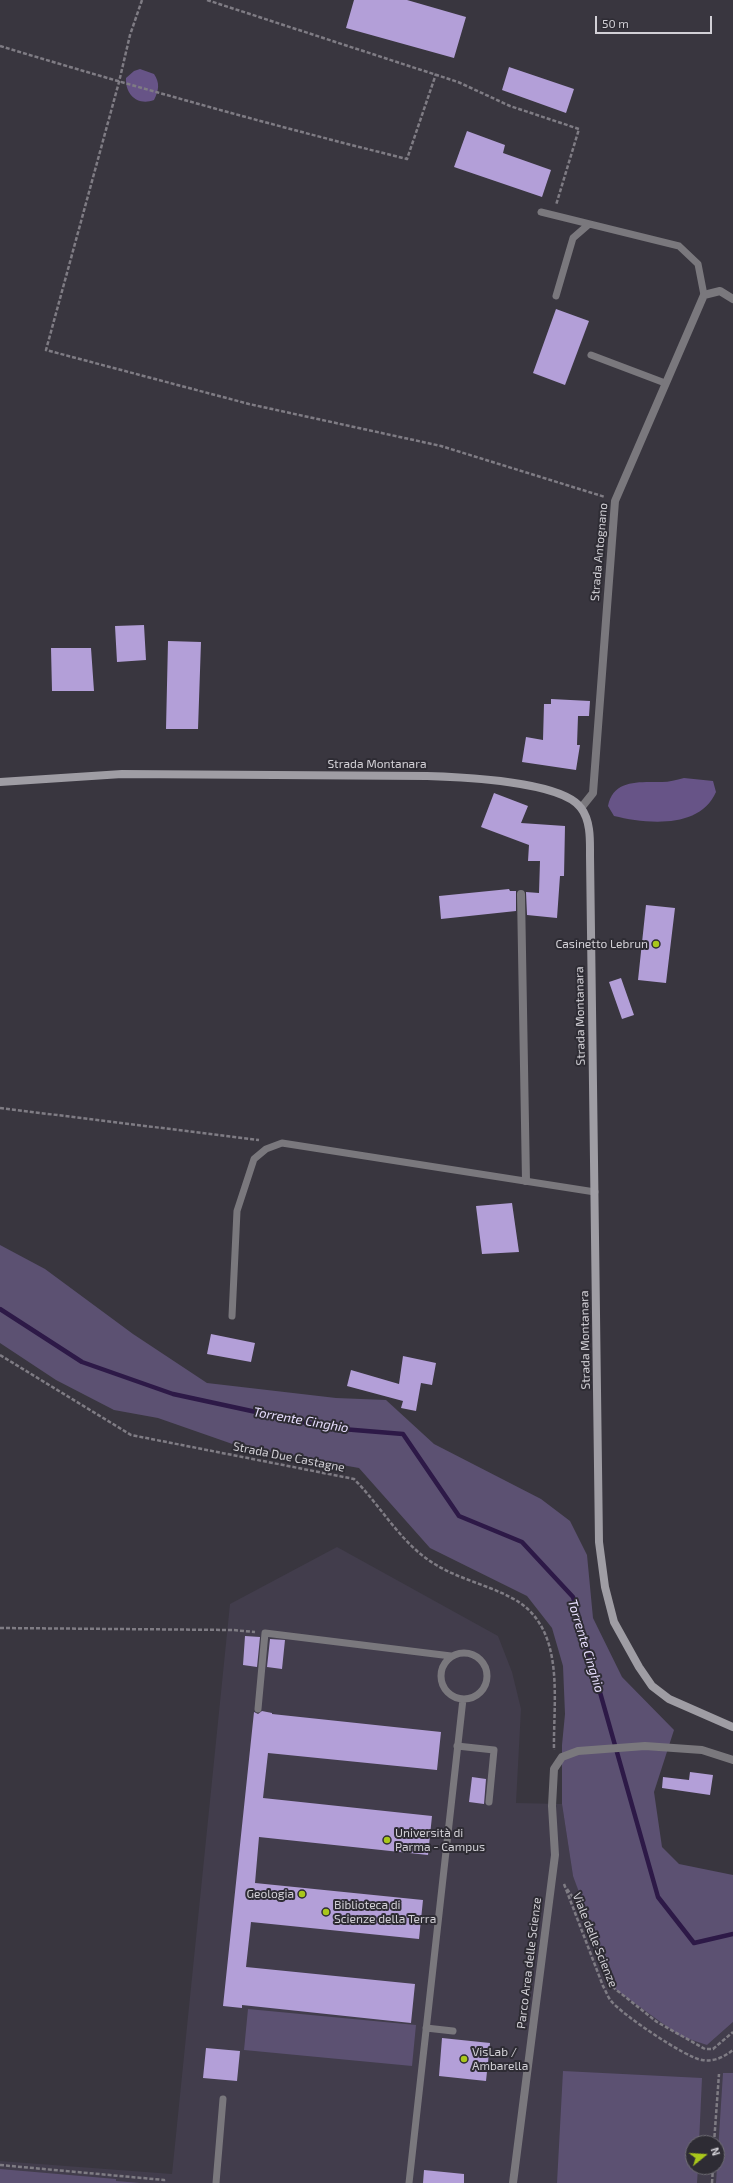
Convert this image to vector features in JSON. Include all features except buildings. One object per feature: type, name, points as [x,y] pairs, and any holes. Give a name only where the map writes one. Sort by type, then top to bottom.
[{"type":"main road","name":"Strada Montanara","points":[[0,782],[122,774],[427,776],[471,778],[528,785],[557,794],[572,801],[581,808],[589,828],[590,856],[599,1542],[605,1587],[614,1622],[639,1667],[652,1686],[669,1699],[733,1727]]},
{"type":"street","points":[[704,295],[720,291],[733,299]]},
{"type":"street","name":"Strada Antognano","points":[[581,808],[593,793],[614,501],[704,295]]},
{"type":"street","points":[[521,894],[526,1182]]},
{"type":"street","points":[[554,1769],[562,1757],[578,1751],[645,1746],[702,1750],[733,1760]]},
{"type":"street","name":"Parco Area delle Scienze","points":[[513,2183],[555,1855],[552,1806],[554,1769]]},
{"type":"lane","points":[[541,212],[588,225],[679,246],[698,264],[704,295]]},
{"type":"lane","points":[[556,296],[573,238],[588,225]]},
{"type":"lane","points":[[591,355],[665,383]]},
{"type":"lane","points":[[232,1316],[237,1211],[254,1159],[266,1149],[282,1143],[595,1192]]},
{"type":"lane","points":[[258,1709],[265,1633],[452,1656]]},
{"type":"lane","points":[[462,1652],[468,1652],[482,1661],[486,1668],[486,1683],[483,1690],[475,1697],[462,1699],[449,1694],[441,1681],[443,1665],[452,1656],[462,1652]]},
{"type":"lane","points":[[409,2183],[462,1699]]},
{"type":"lane","points":[[457,1746],[494,1750],[489,1802]]},
{"type":"lane","points":[[426,2028],[453,2030]]},
{"type":"lane","points":[[216,2183],[223,2099]]},
{"type":"path","points":[[142,0],[130,35],[120,82],[46,350],[249,404],[441,446],[614,501]]},
{"type":"path","points":[[207,0],[436,74],[458,82],[510,106],[579,129],[553,216]]},
{"type":"path","points":[[0,46],[120,82],[292,130],[407,159],[436,74]]},
{"type":"path","points":[[0,1108],[282,1143]]},
{"type":"path","name":"Strada Due Castagne","points":[[0,1355],[131,1436],[354,1479],[370,1495],[410,1545],[437,1566],[512,1597],[536,1616],[548,1640],[554,1668],[554,1769]]},
{"type":"path","points":[[0,1628],[242,1630]]},
{"type":"path","name":"Viale delle Scienze","points":[[733,2032],[713,2049],[705,2049],[657,2022],[624,1998],[614,1988],[582,1910],[564,1885],[603,1986],[611,2002],[660,2038],[694,2059],[712,2060],[725,2056],[733,2050]]},
{"type":"path","points":[[715,2135],[719,2074]]},
{"type":"path","points":[[0,2165],[164,2180],[164,2183]]},
{"type":"shaded area","points":[[140,69],[154,74],[156,77],[158,87],[154,100],[138,100],[130,94],[126,84],[126,78],[134,71]]},
{"type":"shaded area","points":[[684,778],[713,781],[716,792],[708,804],[698,812],[685,818],[657,822],[627,819],[614,816],[608,806],[615,791],[629,784],[637,782],[667,782]]},
{"type":"shaded area","points":[[0,1245],[45,1269],[133,1334],[207,1383],[336,1398],[386,1400],[434,1444],[541,1499],[570,1521],[587,1555],[593,1618],[622,1677],[674,1730],[654,1792],[662,1847],[679,1864],[733,1875],[733,2022],[707,2045],[680,2036],[615,1989],[573,1876],[562,1804],[562,1745],[565,1714],[563,1666],[552,1628],[527,1596],[430,1548],[359,1468],[241,1447],[158,1418],[114,1410],[56,1380],[0,1343]]},
{"type":"shaded area","name":"Università di Parma - Campus","points":[[337,1547],[498,1636],[512,1672],[521,1709],[516,1803],[562,1804],[573,1876],[707,2045],[733,2022],[733,2183],[0,2183],[0,2161],[172,2174],[230,1604]]},
{"type":"shaded area","points":[[248,2009],[416,2025],[412,2066],[244,2050]]},
{"type":"shaded area","points":[[563,2071],[702,2078],[699,2135],[685,2135],[685,2175],[698,2175],[697,2183],[557,2183]]},
{"type":"shaded area","points":[[723,2073],[733,2073],[733,2183],[716,2183],[717,2175],[725,2175],[725,2135],[719,2135]]},
{"type":"shaded area","points":[[0,2169],[116,2179],[116,2181],[140,2183],[0,2183]]},
{"type":"waterway","name":"Torrente Cinghio","points":[[0,1309],[82,1362],[173,1394],[330,1428],[403,1434],[459,1516],[522,1542],[573,1597],[658,1897],[694,1943],[733,1934]]},
{"type":"place","name":"Casinetto Lebrun","points":[[656,944]]},
{"type":"place","name":"Università di Parma - Campus","points":[[387,1840]]},
{"type":"place","name":"Geologia","points":[[302,1894]]},
{"type":"place","name":"Biblioteca di Scienze della Terra","points":[[326,1912]]},
{"type":"place","name":"VisLab / Ambarella","points":[[464,2059]]}]
